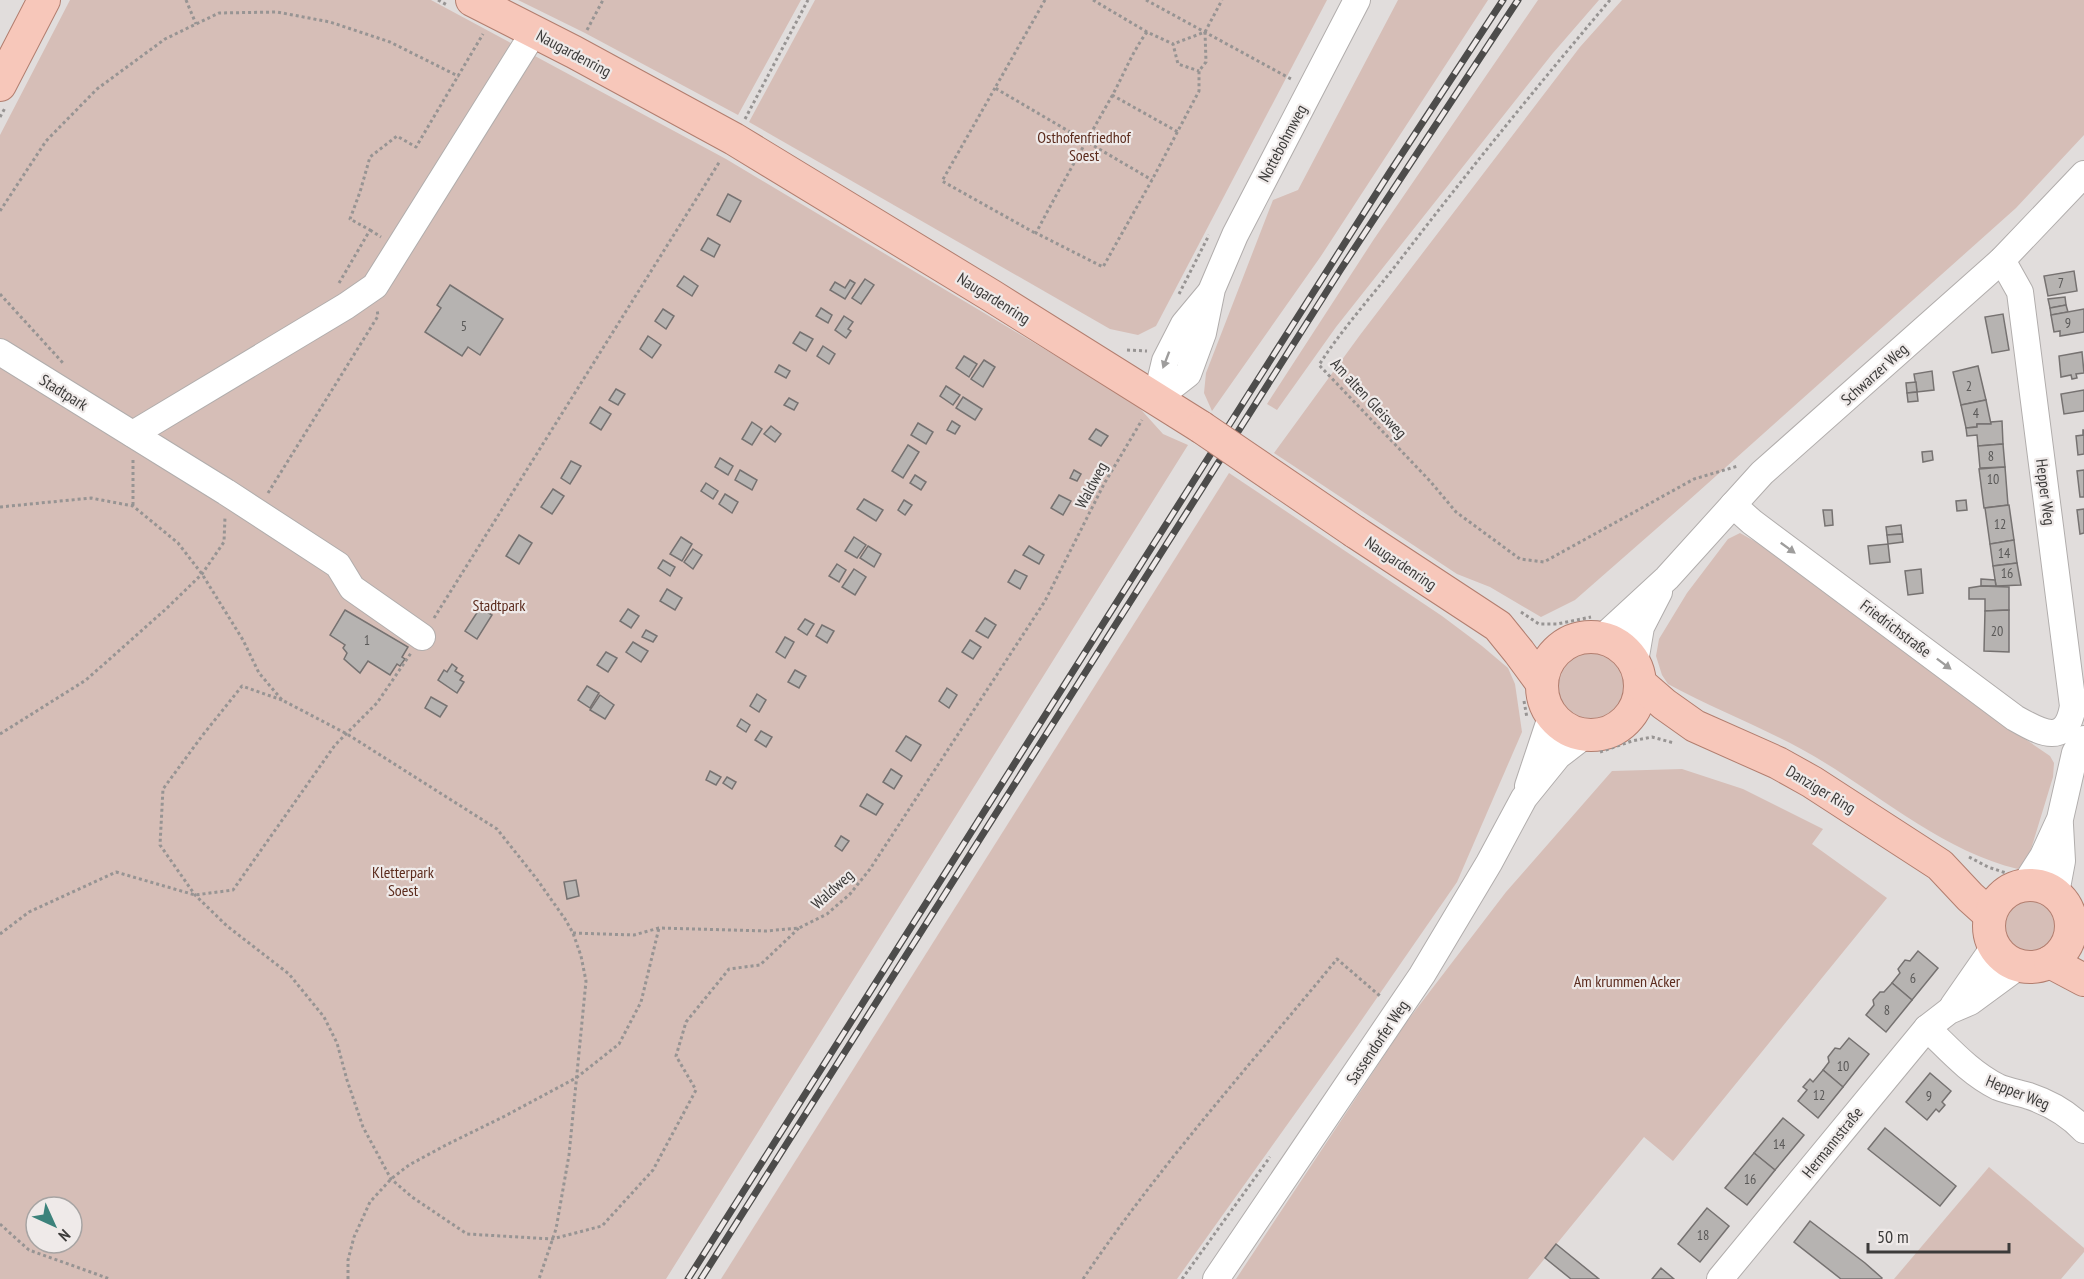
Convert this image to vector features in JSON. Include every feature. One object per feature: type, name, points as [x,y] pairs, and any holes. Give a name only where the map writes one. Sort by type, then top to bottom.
[{"type":"main road","points":[[0,85],[44,0]]},
{"type":"main road","name":"Naugardenring","points":[[484,6],[734,139],[992,296],[1152,406],[1201,427],[1498,626],[1541,682]]},
{"type":"main road","name":"Naugardenring","points":[[1498,626],[1531,634],[1559,647]]},
{"type":"main road","points":[[1587,636],[1603,637],[1621,646],[1638,673],[1636,705],[1623,723],[1605,734],[1584,736],[1565,729],[1551,717],[1543,700],[1541,682],[1546,663],[1559,647],[1572,639],[1587,636]]},
{"type":"main road","name":"Danziger Ring","points":[[1638,673],[1664,704],[1695,726],[1778,763],[1812,782],[1940,865],[1990,915]]},
{"type":"main road","name":"Danziger Ring","points":[[1623,723],[1695,726]]},
{"type":"main road","name":"Danziger Ring","points":[[1940,865],[2017,887]]},
{"type":"main road","points":[[2041,886],[2056,893],[2067,906],[2077,945],[2062,952],[2050,962],[2035,967],[2019,966],[2005,960],[1994,947],[1988,932],[1990,915],[1997,900],[2017,887],[2041,886]]},
{"type":"main road","points":[[2050,962],[2084,980]]},
{"type":"street","name":"Nottebohmweg","points":[[1152,406],[1188,374],[1203,333],[1212,289],[1235,235],[1357,0]]},
{"type":"street","points":[[133,434],[346,306],[375,286],[534,32]]},
{"type":"street","name":"Schwarzer Weg","points":[[1603,637],[1667,578],[1762,474],[2002,260],[2084,174]]},
{"type":"street","name":"Hepper Weg","points":[[2002,260],[2020,292],[2076,736],[2069,778],[2069,810],[2056,893]]},
{"type":"street","name":"Stadtpark","points":[[0,352],[226,492],[338,565],[352,588],[422,637]]},
{"type":"street","name":"Friedrichstraße","points":[[1733,505],[1752,522],[2015,718],[2044,734],[2076,736]]},
{"type":"street","name":"Schwarzer Weg","points":[[1638,673],[1641,627],[1667,578]]},
{"type":"street","name":"Sassendorfer Weg","points":[[1524,798],[1540,744],[1551,717]]},
{"type":"street","name":"Sassendorfer Weg","points":[[1216,1279],[1422,975],[1466,903],[1524,798],[1558,756],[1584,736]]},
{"type":"street","name":"Hepper Weg","points":[[2017,887],[2043,856],[2069,810]]},
{"type":"street","name":"Hermannstraße","points":[[1949,1011],[1994,947]]},
{"type":"street","name":"Hermannstraße","points":[[1720,1279],[1927,1028],[1949,1011],[1970,1002],[2019,966]]},
{"type":"street","name":"Hepper Weg","points":[[1927,1028],[1973,1073],[2000,1088],[2033,1097],[2054,1106],[2073,1118],[2084,1130]]},
{"type":"path","points":[[186,0],[196,24]]},
{"type":"path","points":[[574,52],[603,0]]},
{"type":"path","points":[[0,934],[29,912],[116,872],[195,895],[233,891],[335,745],[377,704],[422,637],[734,139],[808,0]]},
{"type":"path","points":[[1045,0],[942,181],[1103,267],[1199,91],[1199,71],[1206,62],[1205,32],[1222,0]]},
{"type":"path","points":[[1093,0],[1147,32],[1173,44],[1205,32]]},
{"type":"path","points":[[1146,0],[1311,90]]},
{"type":"path","name":"Am alten Gleisweg","points":[[1610,0],[1541,82],[1338,336],[1319,365],[1423,473],[1456,512],[1520,559],[1544,562],[1694,479],[1739,465],[1762,474]]},
{"type":"path","points":[[346,306],[336,287],[369,230],[350,219],[370,157],[397,136],[416,147],[458,76],[484,6]]},
{"type":"path","points":[[0,211],[46,141],[97,89],[165,39],[219,13],[277,12],[319,20],[390,42],[458,76]]},
{"type":"path","points":[[1036,233],[1084,142],[1112,95],[1136,46],[1147,32]]},
{"type":"path","points":[[1173,44],[1178,64],[1199,71]]},
{"type":"path","points":[[995,88],[1152,180]]},
{"type":"path","points":[[1112,95],[1178,132]]},
{"type":"path","points":[[255,512],[378,316],[375,286]]},
{"type":"path","points":[[0,294],[64,365]]},
{"type":"path","name":"Waldweg","points":[[573,933],[634,935],[659,928],[766,931],[799,928],[827,914],[850,894],[870,869],[1044,601],[1104,484],[1152,406]]},
{"type":"path","points":[[133,434],[133,506]]},
{"type":"path","points":[[0,734],[86,680],[202,574],[224,542],[226,492]]},
{"type":"path","points":[[0,507],[91,498],[133,506],[178,543],[202,574],[243,640],[259,673],[282,700]]},
{"type":"path","points":[[538,1279],[552,1239],[556,1229],[569,1155],[586,981],[573,933],[536,878],[497,829],[347,734],[282,700],[242,686],[201,736],[163,789],[160,845],[195,895],[227,926],[289,974],[324,1017],[337,1043],[346,1080],[363,1127],[391,1179],[412,1197],[467,1234],[552,1239],[602,1226],[652,1170],[696,1090],[676,1056],[686,1022],[729,969],[760,965],[799,928]]},
{"type":"path","points":[[348,1279],[348,1260],[354,1237],[370,1202],[391,1179],[409,1165],[446,1144],[576,1078],[619,1044],[641,1002],[659,928]]},
{"type":"path","points":[[1083,1279],[1110,1239],[1174,1157],[1337,958],[1397,1011]]},
{"type":"path","points":[[0,1224],[29,1250],[110,1279]]},
{"type":"green space","name":"Stadtpark","points":[[70,0],[431,0],[726,159],[1135,403],[1163,434],[1188,445],[666,1279],[0,1279],[0,135]]},
{"type":"green space","points":[[518,0],[801,0],[738,115]]},
{"type":"green space","name":"Osthofenfriedhof Soest","points":[[815,0],[1327,0],[1156,326],[1138,335],[1110,329],[749,122]]},
{"type":"green space","points":[[1398,0],[1488,0],[1321,256],[1212,411],[1204,393],[1206,373],[1273,200],[1298,190]]},
{"type":"green space","points":[[1538,0],[1599,0],[1553,53],[1336,327],[1277,410],[1267,404],[1374,239]]},
{"type":"green space","points":[[1622,0],[2084,0],[2084,135],[2016,208],[1688,501],[1575,600],[1541,617],[1490,587],[1457,574],[1274,453],[1360,335],[1580,47]]},
{"type":"green space","points":[[1229,473],[1442,616],[1508,668],[1515,684],[1522,732],[1457,882],[1177,1279],[721,1279]]},
{"type":"green space","points":[[1740,533],[1756,542],[1971,702],[2050,756],[2054,763],[2053,777],[2028,859],[2018,869],[1961,848],[1907,817],[1803,750],[1668,684],[1662,675],[1656,656],[1659,639],[1687,593],[1728,539]]},
{"type":"green space","points":[[1582,645],[1598,645],[1619,656],[1630,677],[1630,693],[1619,714],[1598,725],[1582,725],[1568,719],[1556,707],[1550,693],[1550,677],[1556,663],[1568,651]]},
{"type":"green space","name":"Am krummen Acker","points":[[1682,769],[1743,789],[1823,829],[1812,844],[1887,898],[1673,1161],[1644,1137],[1528,1279],[1236,1279],[1405,1024],[1506,892],[1612,771]]},
{"type":"green space","points":[[2030,896],[2047,901],[2055,909],[2060,926],[2055,943],[2047,951],[2030,956],[2013,951],[2005,943],[2000,926],[2005,909],[2013,901]]},
{"type":"green space","points":[[1989,1167],[2084,1248],[2084,1252],[2061,1279],[1894,1279]]},
{"type":"building","points":[[728,194],[741,201],[730,222],[717,215]]},
{"type":"building","points":[[708,238],[720,245],[714,257],[701,250]]},
{"type":"building","points":[[2074,271],[2077,291],[2048,296],[2044,276]]},
{"type":"building","points":[[684,276],[698,286],[692,296],[677,286]]},
{"type":"building","points":[[865,279],[874,285],[861,304],[852,298]]},
{"type":"building","points":[[850,280],[855,283],[845,299],[830,290],[835,282],[845,288]]},
{"type":"building","points":[[450,285],[503,319],[480,355],[468,347],[462,356],[425,332],[441,308],[437,305]]},
{"type":"building","points":[[2065,297],[2066,305],[2050,308],[2048,299]]},
{"type":"building","points":[[2066,305],[2068,312],[2051,315],[2050,308]]},
{"type":"building","points":[[821,308],[832,315],[828,323],[816,316]]},
{"type":"building","points":[[663,309],[674,316],[666,329],[655,321]]},
{"type":"building","points":[[2084,309],[2084,332],[2060,336],[2060,331],[2054,332],[2051,315]]},
{"type":"building","points":[[2003,314],[2009,350],[1992,353],[1985,317]]},
{"type":"building","points":[[844,316],[853,322],[846,338],[835,330]]},
{"type":"building","points":[[800,332],[813,339],[806,351],[793,343]]},
{"type":"building","points":[[648,336],[661,345],[652,358],[640,349]]},
{"type":"building","points":[[823,346],[835,354],[829,364],[817,356]]},
{"type":"building","points":[[2082,352],[2084,373],[2076,374],[2077,378],[2072,379],[2071,375],[2061,377],[2059,356]]},
{"type":"building","points":[[964,356],[977,364],[969,377],[956,368]]},
{"type":"building","points":[[984,360],[995,367],[983,387],[971,379]]},
{"type":"building","points":[[779,365],[790,371],[786,378],[775,372]]},
{"type":"building","points":[[1978,366],[1986,400],[1961,405],[1953,372]]},
{"type":"building","points":[[1932,371],[1934,390],[1917,392],[1914,374]]},
{"type":"building","points":[[1916,382],[1917,392],[1907,393],[1906,383]]},
{"type":"building","points":[[946,386],[960,395],[953,405],[940,396]]},
{"type":"building","points":[[616,389],[625,394],[618,405],[609,400]]},
{"type":"building","points":[[2084,390],[2084,411],[2064,414],[2061,394]]},
{"type":"building","points":[[1917,392],[1918,401],[1908,402],[1907,393]]},
{"type":"building","points":[[963,397],[982,409],[975,420],[956,408]]},
{"type":"building","points":[[789,398],[798,403],[794,410],[784,405]]},
{"type":"building","points":[[1986,400],[1991,424],[1977,424],[1977,427],[1966,428],[1961,405]]},
{"type":"building","points":[[600,407],[611,414],[601,430],[590,423]]},
{"type":"building","points":[[952,421],[960,426],[955,434],[947,430]]},
{"type":"building","points":[[2002,421],[2003,444],[1978,446],[1977,435],[1967,436],[1966,428],[1977,427],[1977,424]]},
{"type":"building","points":[[752,422],[762,429],[752,445],[742,439]]},
{"type":"building","points":[[918,423],[933,432],[926,444],[911,435]]},
{"type":"building","points":[[771,426],[781,434],[775,442],[764,434]]},
{"type":"building","points":[[1096,429],[1108,436],[1101,446],[1089,439]]},
{"type":"building","points":[[2083,430],[2084,454],[2078,455],[2076,436],[2083,435]]},
{"type":"building","points":[[2003,444],[2005,467],[1980,468],[1978,446]]},
{"type":"building","points":[[908,445],[919,452],[903,478],[892,471]]},
{"type":"building","points":[[1932,451],[1933,460],[1923,462],[1922,452]]},
{"type":"building","points":[[720,458],[733,466],[728,475],[715,467]]},
{"type":"building","points":[[571,461],[581,466],[570,484],[561,478]]},
{"type":"building","points":[[2005,467],[2008,505],[1984,508],[1979,469]]},
{"type":"building","points":[[740,470],[757,480],[752,490],[735,480]]},
{"type":"building","points":[[1074,470],[1081,474],[1077,481],[1070,478]]},
{"type":"building","points":[[2084,470],[2084,497],[2080,497],[2077,471]]},
{"type":"building","points":[[915,475],[926,482],[921,490],[910,483]]},
{"type":"building","points":[[706,483],[718,491],[713,499],[701,491]]},
{"type":"building","points":[[553,489],[564,496],[552,514],[541,507]]},
{"type":"building","points":[[725,494],[738,502],[732,513],[719,504]]},
{"type":"building","points":[[1059,495],[1071,501],[1063,515],[1051,508]]},
{"type":"building","points":[[864,499],[883,510],[876,521],[857,509]]},
{"type":"building","points":[[904,500],[912,505],[905,515],[898,510]]},
{"type":"building","points":[[1966,500],[1967,510],[1957,511],[1956,501]]},
{"type":"building","points":[[2009,505],[2014,540],[1990,544],[1985,508]]},
{"type":"building","points":[[2084,509],[2084,533],[2080,534],[2077,510]]},
{"type":"building","points":[[1823,510],[1832,510],[1833,525],[1825,526]]},
{"type":"building","points":[[1901,525],[1902,534],[1887,535],[1886,527]]},
{"type":"building","points":[[1902,534],[1903,542],[1888,544],[1887,535]]},
{"type":"building","points":[[519,535],[532,543],[519,564],[506,556]]},
{"type":"building","points":[[681,537],[692,544],[682,561],[670,554]]},
{"type":"building","points":[[854,537],[866,545],[857,558],[845,551]]},
{"type":"building","points":[[2014,540],[2017,563],[1993,566],[1990,544]]},
{"type":"building","points":[[1888,544],[1890,562],[1870,564],[1868,546]]},
{"type":"building","points":[[868,546],[881,554],[874,567],[860,558]]},
{"type":"building","points":[[1029,546],[1044,555],[1039,564],[1023,555]]},
{"type":"building","points":[[693,549],[702,555],[693,569],[684,562]]},
{"type":"building","points":[[663,560],[675,567],[670,576],[658,568]]},
{"type":"building","points":[[2017,563],[2021,585],[1996,586],[1993,566]]},
{"type":"building","points":[[837,564],[846,570],[839,582],[829,576]]},
{"type":"building","points":[[854,569],[866,577],[855,595],[842,587]]},
{"type":"building","points":[[1921,569],[1923,593],[1908,595],[1905,571]]},
{"type":"building","points":[[1015,570],[1027,576],[1020,589],[1008,582]]},
{"type":"building","points":[[1981,579],[1995,580],[1996,586],[1981,586]]},
{"type":"building","points":[[2009,587],[2009,610],[1985,611],[1985,599],[1969,599],[1969,588]]},
{"type":"building","points":[[667,589],[682,598],[675,610],[660,601]]},
{"type":"building","points":[[480,608],[492,615],[477,639],[465,631]]},
{"type":"building","points":[[628,609],[639,616],[631,628],[620,621]]},
{"type":"building","points":[[345,610],[408,647],[402,657],[405,659],[400,666],[397,664],[390,675],[368,661],[360,673],[344,659],[347,653],[343,648],[345,645],[330,635]]},
{"type":"building","points":[[2009,610],[2009,652],[1984,651],[1985,611]]},
{"type":"building","points":[[985,618],[996,625],[988,638],[976,631]]},
{"type":"building","points":[[805,619],[814,624],[807,635],[798,629]]},
{"type":"building","points":[[822,625],[834,631],[827,643],[816,636]]},
{"type":"building","points":[[646,630],[657,636],[653,642],[642,637]]},
{"type":"building","points":[[785,637],[794,642],[785,658],[776,652]]},
{"type":"building","points":[[970,640],[981,647],[973,659],[962,652]]},
{"type":"building","points":[[633,642],[648,651],[641,662],[626,652]]},
{"type":"building","points":[[606,652],[617,658],[608,672],[597,665]]},
{"type":"building","points":[[452,664],[457,668],[455,671],[463,676],[460,680],[464,682],[457,693],[438,680],[444,670],[447,672]]},
{"type":"building","points":[[795,670],[806,676],[799,688],[788,682]]},
{"type":"building","points":[[587,686],[599,693],[590,708],[578,700]]},
{"type":"building","points":[[947,688],[957,695],[949,708],[939,701]]},
{"type":"building","points":[[757,694],[766,700],[759,712],[750,706]]},
{"type":"building","points":[[600,695],[614,705],[605,719],[590,710]]},
{"type":"building","points":[[431,697],[447,706],[440,717],[425,708]]},
{"type":"building","points":[[741,719],[750,725],[746,732],[737,726]]},
{"type":"building","points":[[761,731],[772,737],[766,747],[755,740]]},
{"type":"building","points":[[906,736],[921,745],[911,761],[896,751]]},
{"type":"building","points":[[891,769],[902,776],[894,789],[883,782]]},
{"type":"building","points":[[710,771],[721,777],[716,785],[706,780]]},
{"type":"building","points":[[727,777],[736,782],[732,789],[723,783]]},
{"type":"building","points":[[867,794],[883,804],[876,815],[860,806]]},
{"type":"building","points":[[841,836],[849,841],[842,851],[835,846]]},
{"type":"building","points":[[576,880],[579,896],[567,899],[564,882]]},
{"type":"building","points":[[1918,951],[1938,968],[1912,1000],[1892,983],[1900,973],[1898,969],[1905,960],[1910,961]]},
{"type":"building","points":[[1892,983],[1912,1000],[1886,1032],[1866,1015],[1874,1005],[1873,1000]]},
{"type":"building","points":[[1849,1038],[1869,1054],[1843,1087],[1823,1070],[1829,1062],[1828,1057],[1835,1048],[1840,1049]]},
{"type":"building","points":[[1823,1070],[1843,1087],[1818,1118],[1798,1101],[1807,1090],[1803,1087],[1810,1079],[1813,1082]]},
{"type":"building","points":[[1930,1073],[1951,1091],[1942,1102],[1945,1105],[1939,1112],[1936,1109],[1927,1120],[1906,1102]]},
{"type":"building","points":[[1783,1118],[1804,1135],[1775,1170],[1754,1153]]},
{"type":"building","points":[[1885,1128],[1956,1186],[1940,1206],[1868,1149]]},
{"type":"building","points":[[1754,1153],[1775,1170],[1747,1205],[1725,1188]]},
{"type":"building","points":[[1707,1208],[1729,1226],[1700,1262],[1678,1244]]},
{"type":"building","points":[[1810,1221],[1882,1278],[1841,1279],[1794,1242]]},
{"type":"building","points":[[1556,1244],[1599,1279],[1571,1279],[1545,1258]]},
{"type":"building","points":[[1661,1268],[1674,1279],[1652,1279]]},
{"type":"railway","points":[[688,1279],[1390,172],[1503,0]]},
{"type":"railway","points":[[701,1279],[1341,269],[1518,0]]},
{"type":"park label","name":"Kletterpark Soest","points":[[403,881]]}]
